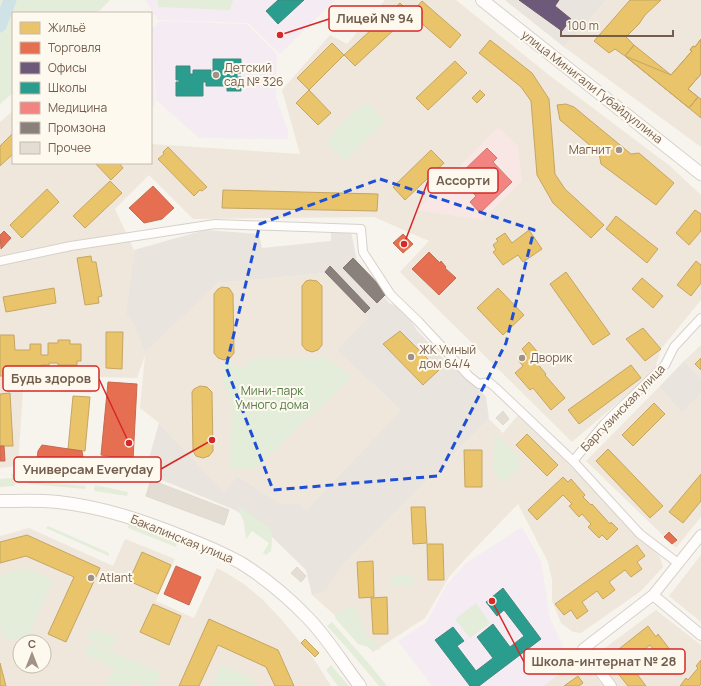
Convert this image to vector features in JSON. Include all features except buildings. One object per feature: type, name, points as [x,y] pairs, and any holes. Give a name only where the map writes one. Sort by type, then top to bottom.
[{"type":"main road","name":"улица Минигали Губайдуллина","points":[[482,0],[701,174]]},
{"type":"main road","name":"Бакалинская улица","points":[[0,501],[57,502],[90,507],[127,516],[147,522],[240,563],[288,599],[309,620],[360,686]]},
{"type":"street","points":[[0,261],[71,246],[215,224],[361,229],[363,252],[391,295],[418,321],[469,376],[479,384],[489,382],[496,388],[573,461],[640,534],[678,563]]},
{"type":"street","name":"Баргузинская улица","points":[[573,461],[605,423],[665,365],[674,347],[701,318]]},
{"type":"street","points":[[611,686],[583,648],[653,595],[701,535]]},
{"type":"street","points":[[653,595],[701,635]]},
{"type":"highlighted area","points":[[380,179],[534,230],[506,343],[438,476],[273,490],[226,367],[260,224]]},
{"type":"shaded area","points":[[145,0],[335,0],[280,54],[249,23],[158,20]]},
{"type":"shaded area","points":[[385,0],[456,0],[549,75],[670,166],[701,195],[701,300],[661,349],[654,372],[572,442],[400,272],[429,241],[374,217],[193,219],[149,175],[115,209],[134,250],[126,315],[135,327],[145,353],[218,283],[325,273],[369,318],[336,350],[401,410],[306,510],[300,504],[281,504],[237,476],[224,492],[159,423],[140,408],[145,355],[137,378],[94,377],[91,393],[23,390],[18,466],[0,468],[0,122],[12,112],[12,164],[152,164],[152,144],[300,154],[282,90],[330,35],[347,44]]},
{"type":"shaded area","points":[[505,0],[607,0],[564,47]]},
{"type":"shaded area","points":[[607,0],[701,0],[701,147],[564,47]]},
{"type":"shaded area","name":"Детский сад № 326","points":[[160,21],[247,24],[277,54],[276,97],[288,131],[288,139],[199,138],[156,100],[152,29]]},
{"type":"shaded area","points":[[152,36],[155,104],[152,108]]},
{"type":"shaded area","points":[[498,127],[518,146],[522,181],[482,220],[417,210]]},
{"type":"shaded area","points":[[205,230],[259,234],[262,248],[331,241],[331,231],[351,232],[357,261],[389,303],[404,309],[416,329],[454,370],[460,368],[486,397],[489,419],[342,566],[326,591],[312,595],[306,570],[267,532],[235,510],[145,473],[159,423],[224,492],[237,476],[281,504],[300,504],[306,510],[401,410],[336,350],[368,318],[325,273],[218,283],[145,353],[135,327],[126,315],[134,250]]},
{"type":"shaded area","points":[[701,345],[701,378],[684,361]]},
{"type":"shaded area","points":[[684,361],[701,378],[701,394],[682,412],[659,387]]},
{"type":"shaded area","points":[[659,387],[682,411],[701,394],[701,517],[676,548],[586,461]]},
{"type":"shaded area","points":[[519,414],[660,557],[663,567],[641,591],[581,633],[573,632],[561,623],[552,601],[552,580],[548,562],[518,504],[449,577],[425,618],[373,652],[312,595],[326,591],[342,566],[489,419],[503,433]]},
{"type":"shaded area","points":[[522,527],[541,561],[550,618],[571,664],[543,686],[432,686],[398,641],[427,622],[447,584],[466,563]]},
{"type":"shaded area","points":[[29,528],[113,566],[125,539],[175,559],[156,601],[194,618],[217,568],[244,584],[263,600],[312,656],[331,686],[0,686],[0,536]]},
{"type":"shaded area","points":[[701,555],[701,622],[669,596]]},
{"type":"shaded area","points":[[656,610],[701,645],[701,686],[617,686],[594,656]]},
{"type":"shaded area","points":[[581,657],[603,686],[543,686]]},
{"type":"green space","points":[[0,0],[110,0],[98,12],[12,12],[12,94],[0,104]]},
{"type":"green space","points":[[158,0],[233,0],[230,10],[158,7]]},
{"type":"green space","points":[[369,104],[384,121],[383,124],[348,158],[343,159],[327,143],[328,138],[361,105]]},
{"type":"green space","name":"Мини-парк Умного дома","points":[[255,357],[325,357],[352,377],[256,468],[230,469],[231,399],[223,380],[223,361],[230,361],[235,366],[242,368]]},
{"type":"green space","points":[[495,434],[520,458],[521,466],[505,482],[502,482],[493,470]]},
{"type":"green space","points":[[11,474],[16,474],[16,483],[14,486],[0,487],[0,479],[12,478]]},
{"type":"green space","points":[[27,481],[86,486],[85,489],[29,484]]},
{"type":"green space","points":[[95,485],[128,492],[127,496],[95,491]]},
{"type":"green space","points":[[237,505],[269,527],[272,542],[271,551],[266,555],[263,553],[269,543],[252,531],[246,539],[244,523]]},
{"type":"green space","points":[[129,524],[177,543],[176,547],[128,528]]},
{"type":"green space","points":[[48,526],[109,553],[109,556],[46,528]]},
{"type":"green space","points":[[26,568],[52,580],[29,634],[12,634],[12,640],[5,641],[0,624],[0,575]]},
{"type":"green space","points":[[413,575],[413,585],[392,585],[392,576]]},
{"type":"green space","points":[[476,603],[490,623],[470,638],[455,619]]},
{"type":"green space","points":[[351,607],[356,608],[368,639],[377,642],[380,650],[358,644],[335,618],[337,613]]},
{"type":"green space","points":[[332,622],[387,686],[379,686],[327,626]]},
{"type":"green space","points":[[91,628],[116,638],[112,649],[87,638]]},
{"type":"green space","points":[[90,642],[161,673],[156,686],[142,686],[137,681],[129,686],[104,686],[115,671],[114,668],[84,653]]},
{"type":"green space","points":[[221,665],[254,680],[256,686],[211,686]]},
{"type":"green space","points":[[331,665],[349,686],[338,686],[326,670]]},
{"type":"waterway","points":[[0,26],[10,0]]},
{"type":"place","name":"Лицей № 94","points":[[280,35]]},
{"type":"place","name":"Детский сад № 326","points":[[216,75]]},
{"type":"place","name":"Магнит","points":[[619,150]]},
{"type":"place","name":"Ассорти","points":[[404,244]]},
{"type":"place","name":"ЖК Умный дом 64/4","points":[[411,357]]},
{"type":"place","name":"Дворик","points":[[522,358]]},
{"type":"place","name":"Универсам Everyday","points":[[212,440]]},
{"type":"place","name":"Будь здоров","points":[[129,443]]},
{"type":"place","name":"Atlant","points":[[91,578]]},
{"type":"place","name":"Школа-интернат № 28","points":[[492,601]]}]
